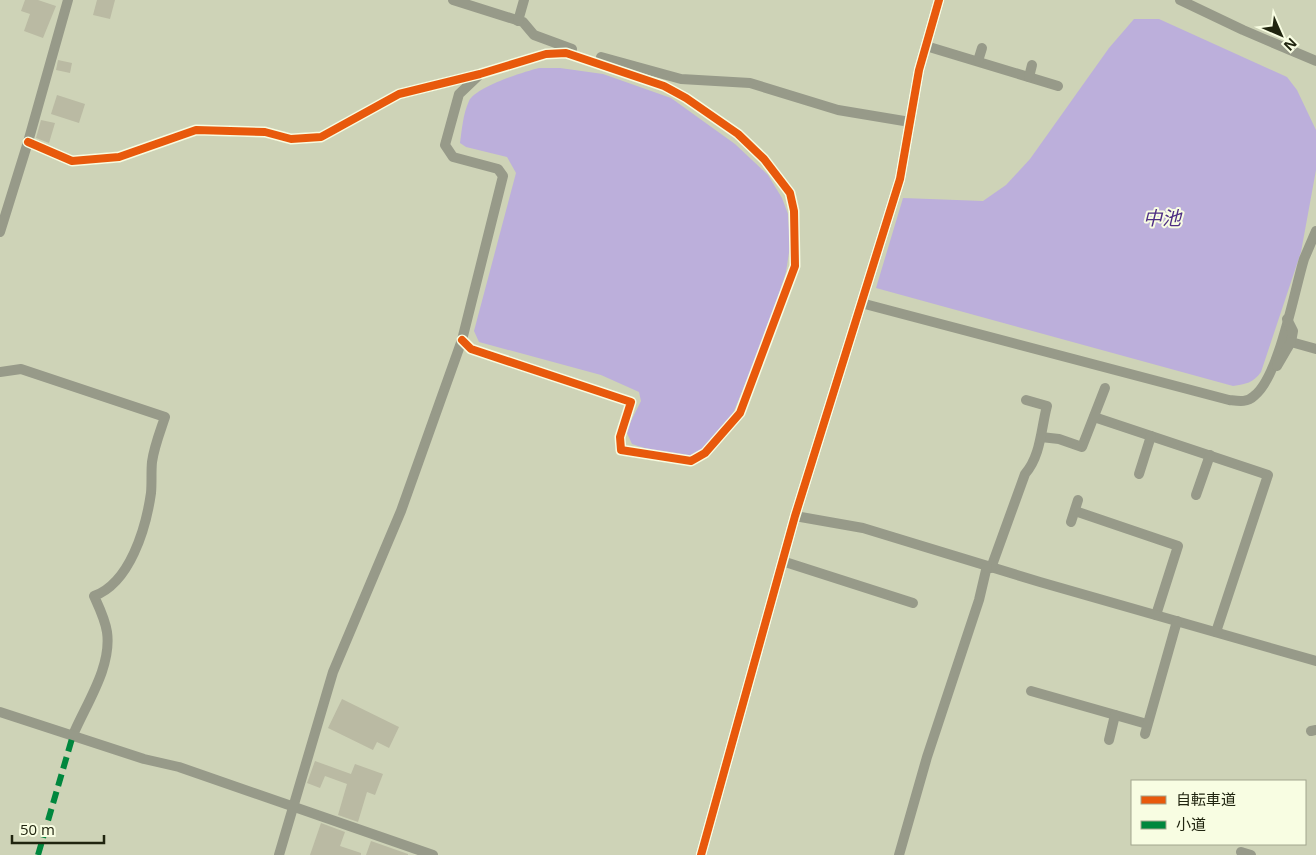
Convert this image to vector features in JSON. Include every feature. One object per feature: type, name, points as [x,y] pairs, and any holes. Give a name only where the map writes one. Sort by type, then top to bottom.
[{"type":"street","points":[[0,232],[28,142],[68,0]]},
{"type":"street","points":[[453,0],[523,22],[534,35],[549,42],[659,73],[700,82],[729,81],[750,84],[838,110],[910,122]]},
{"type":"street","points":[[518,20],[524,0]]},
{"type":"street","points":[[701,855],[795,516],[900,179],[926,46],[939,0]]},
{"type":"street","points":[[1180,0],[1243,30],[1316,61]]},
{"type":"street","points":[[926,46],[1058,86]]},
{"type":"street","points":[[978,61],[982,48]]},
{"type":"street","points":[[28,142],[72,161],[119,157],[196,130],[265,132],[291,139],[320,137],[399,94],[480,74],[546,54],[566,52],[664,86],[686,98],[738,134],[764,159],[790,193],[794,211],[795,266],[740,413],[705,454],[691,461],[621,450],[620,437],[631,402],[471,349],[462,340]]},
{"type":"street","points":[[1028,77],[1032,65]]},
{"type":"street","points":[[279,855],[333,672],[401,511],[462,340],[503,176],[498,169],[453,158],[445,145],[459,94],[480,74]]},
{"type":"street","points":[[861,303],[1229,400],[1246,401],[1254,397],[1263,387],[1272,370],[1305,258],[1316,231]]},
{"type":"street","points":[[1272,370],[1280,364],[1292,342],[1293,331],[1287,318]]},
{"type":"street","points":[[1292,342],[1316,350]]},
{"type":"street","points":[[0,372],[21,369],[164,417],[152,461],[150,494],[130,564],[104,592],[94,596],[104,619],[107,633],[106,655],[99,676],[73,735]]},
{"type":"street","points":[[1041,437],[1059,439],[1082,447],[1105,388]]},
{"type":"street","points":[[899,855],[926,757],[989,567],[1025,474],[1032,466],[1041,437],[1047,406],[1026,400]]},
{"type":"street","points":[[1094,417],[1268,475],[1216,632]]},
{"type":"street","points":[[1139,474],[1151,436]]},
{"type":"street","points":[[1196,495],[1210,455]]},
{"type":"street","points":[[1072,522],[1078,500]]},
{"type":"street","points":[[1075,511],[1178,546],[1156,615]]},
{"type":"street","points":[[795,516],[863,528],[989,567],[1316,661]]},
{"type":"street","points":[[782,561],[912,603]]},
{"type":"street","points":[[1031,691],[1116,715],[1146,729],[1177,621]]},
{"type":"street","points":[[0,712],[144,759],[179,767],[427,854]]},
{"type":"street","points":[[1109,740],[1116,715]]},
{"type":"water","name":"中池","points":[[1134,19],[1159,19],[1287,77],[1297,90],[1316,130],[1316,170],[1301,252],[1261,372],[1255,379],[1245,384],[1233,386],[876,288],[903,198],[983,201],[1006,185],[1030,159],[1109,48]]},
{"type":"water","points":[[539,68],[560,68],[603,74],[671,98],[735,144],[768,175],[782,198],[788,214],[790,246],[786,272],[768,329],[729,423],[707,446],[687,458],[666,455],[632,444],[626,431],[641,401],[639,392],[601,375],[479,342],[474,331],[516,173],[507,157],[466,147],[460,143],[464,116],[469,101],[481,90]]},
{"type":"building","points":[[25,0],[38,0],[56,6],[43,38],[24,31],[30,14],[21,11]]},
{"type":"building","points":[[97,0],[115,0],[110,19],[93,15]]},
{"type":"building","points":[[58,60],[72,63],[70,73],[56,70]]},
{"type":"building","points":[[57,95],[85,104],[79,123],[51,114]]},
{"type":"building","points":[[41,120],[55,123],[49,143],[36,138]]},
{"type":"building","points":[[342,699],[399,727],[389,748],[377,742],[373,750],[328,728]]},
{"type":"building","points":[[315,761],[351,774],[355,764],[383,774],[375,795],[367,792],[358,822],[338,815],[347,784],[325,776],[320,788],[307,783]]},
{"type":"building","points":[[321,823],[345,832],[340,846],[361,853],[361,855],[310,855]]},
{"type":"building","points":[[371,841],[408,854],[408,855],[366,855]]},
{"type":"marked path","points":[[38,855],[73,735]]},
{"type":"cycle path","points":[[701,855],[795,516],[900,179],[919,70],[939,0]]},
{"type":"cycle path","points":[[28,142],[72,161],[119,157],[196,130],[265,132],[291,139],[321,137],[399,94],[480,74],[546,54],[566,53],[664,86],[686,98],[738,134],[764,159],[790,193],[794,211],[795,266],[740,413],[705,453],[691,461],[621,450],[620,437],[631,402],[471,349],[462,340]]}]
